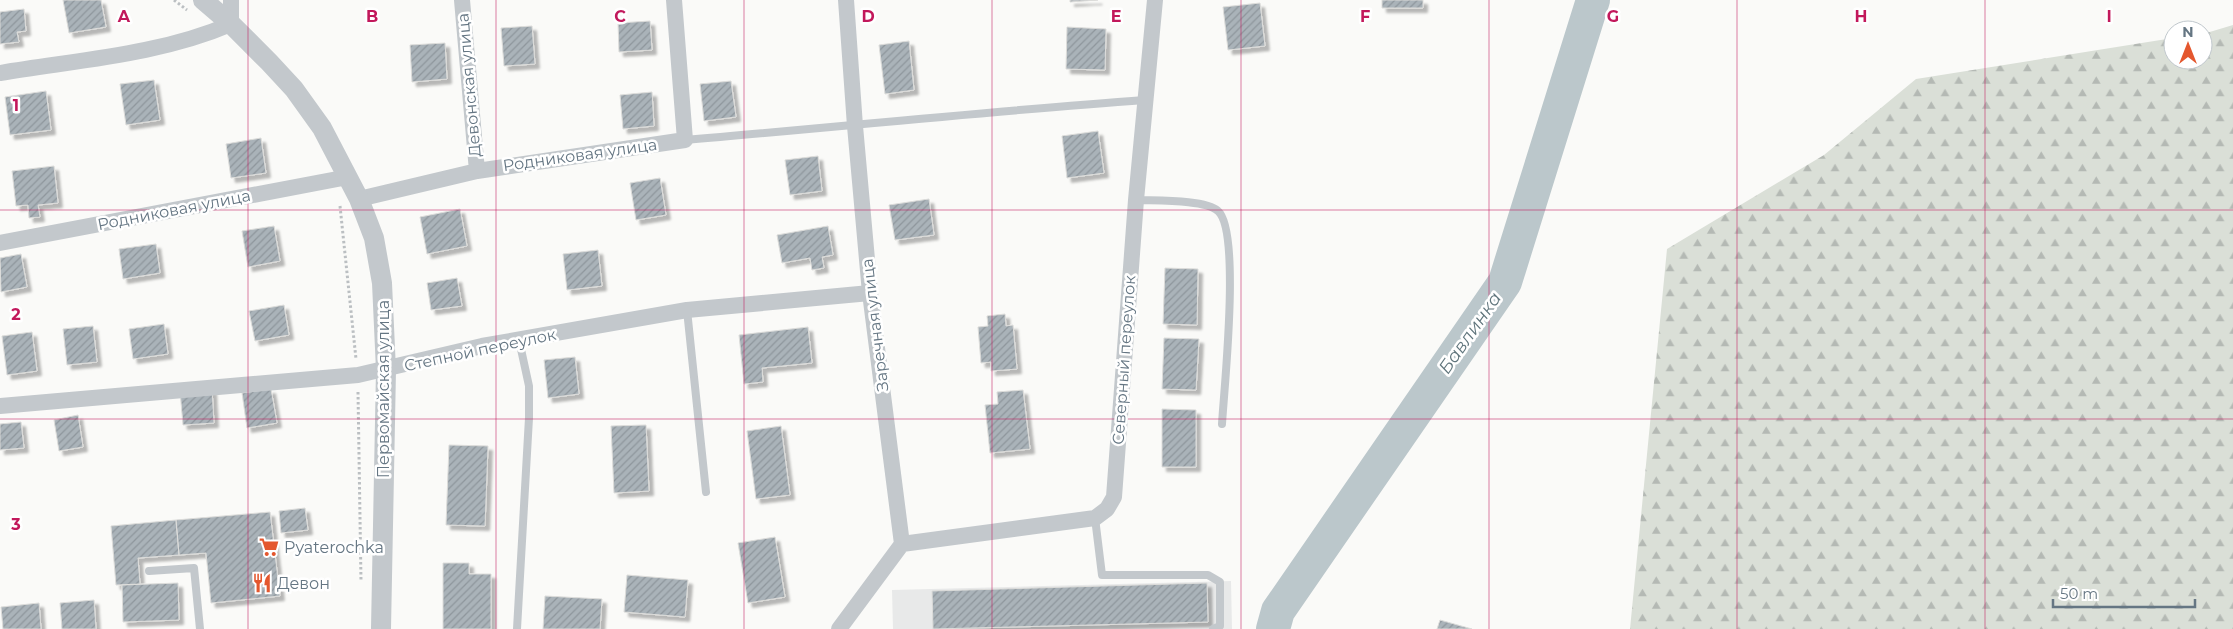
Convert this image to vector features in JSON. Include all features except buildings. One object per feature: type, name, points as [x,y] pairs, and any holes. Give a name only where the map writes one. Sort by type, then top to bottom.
[{"type":"street","name":"Первомайская улица","points":[[203,0],[222,28],[294,89],[322,128],[342,178],[359,199],[374,238],[382,283],[386,370],[381,629]]},
{"type":"street","points":[[0,73],[158,48],[222,28],[231,0]]},
{"type":"street","name":"Девонская улица","points":[[462,0],[477,171]]},
{"type":"street","points":[[674,0],[685,140]]},
{"type":"street","name":"Заречная улица","points":[[846,0],[854,126],[870,294],[902,544]]},
{"type":"street","name":"Северный переулок","points":[[1095,518],[1107,509],[1114,497],[1136,200],[1155,0]]},
{"type":"street","name":"Родниковая улица","points":[[359,199],[477,171],[685,140]]},
{"type":"street","name":"Родниковая улица","points":[[0,243],[342,178]]},
{"type":"street","name":"Степной переулок","points":[[0,406],[358,375],[386,370],[482,346],[687,310],[870,294]]},
{"type":"street","points":[[838,629],[902,544],[1095,518]]},
{"type":"lane","points":[[685,140],[854,126],[983,112],[1145,100]]},
{"type":"lane","points":[[1136,200],[1206,205],[1218,211],[1226,224],[1230,280],[1222,424]]},
{"type":"lane","points":[[687,310],[706,492]]},
{"type":"lane","points":[[517,629],[530,418],[528,386],[519,340]]},
{"type":"lane","points":[[1095,518],[1102,574],[1208,574],[1220,582],[1220,626],[1212,629]]},
{"type":"lane","points":[[148,571],[194,568],[200,629]]},
{"type":"path","points":[[174,0],[222,28]]},
{"type":"path","points":[[342,178],[358,375],[360,525]]},
{"type":"shaded area","points":[[1231,581],[1232,629],[893,629],[892,590]]},
{"type":"green space","points":[[2233,25],[2233,629],[1630,629],[1667,249],[1824,155],[1916,79],[2163,40],[2163,70],[2213,70],[2213,31]]},
{"type":"waterway","name":"Бавлинка","points":[[1273,629],[1278,611],[1505,282],[1593,0]]},
{"type":"place","name":"Pyaterochka","points":[[269,547]]},
{"type":"place","name":"Девон","points":[[262,583]]}]
